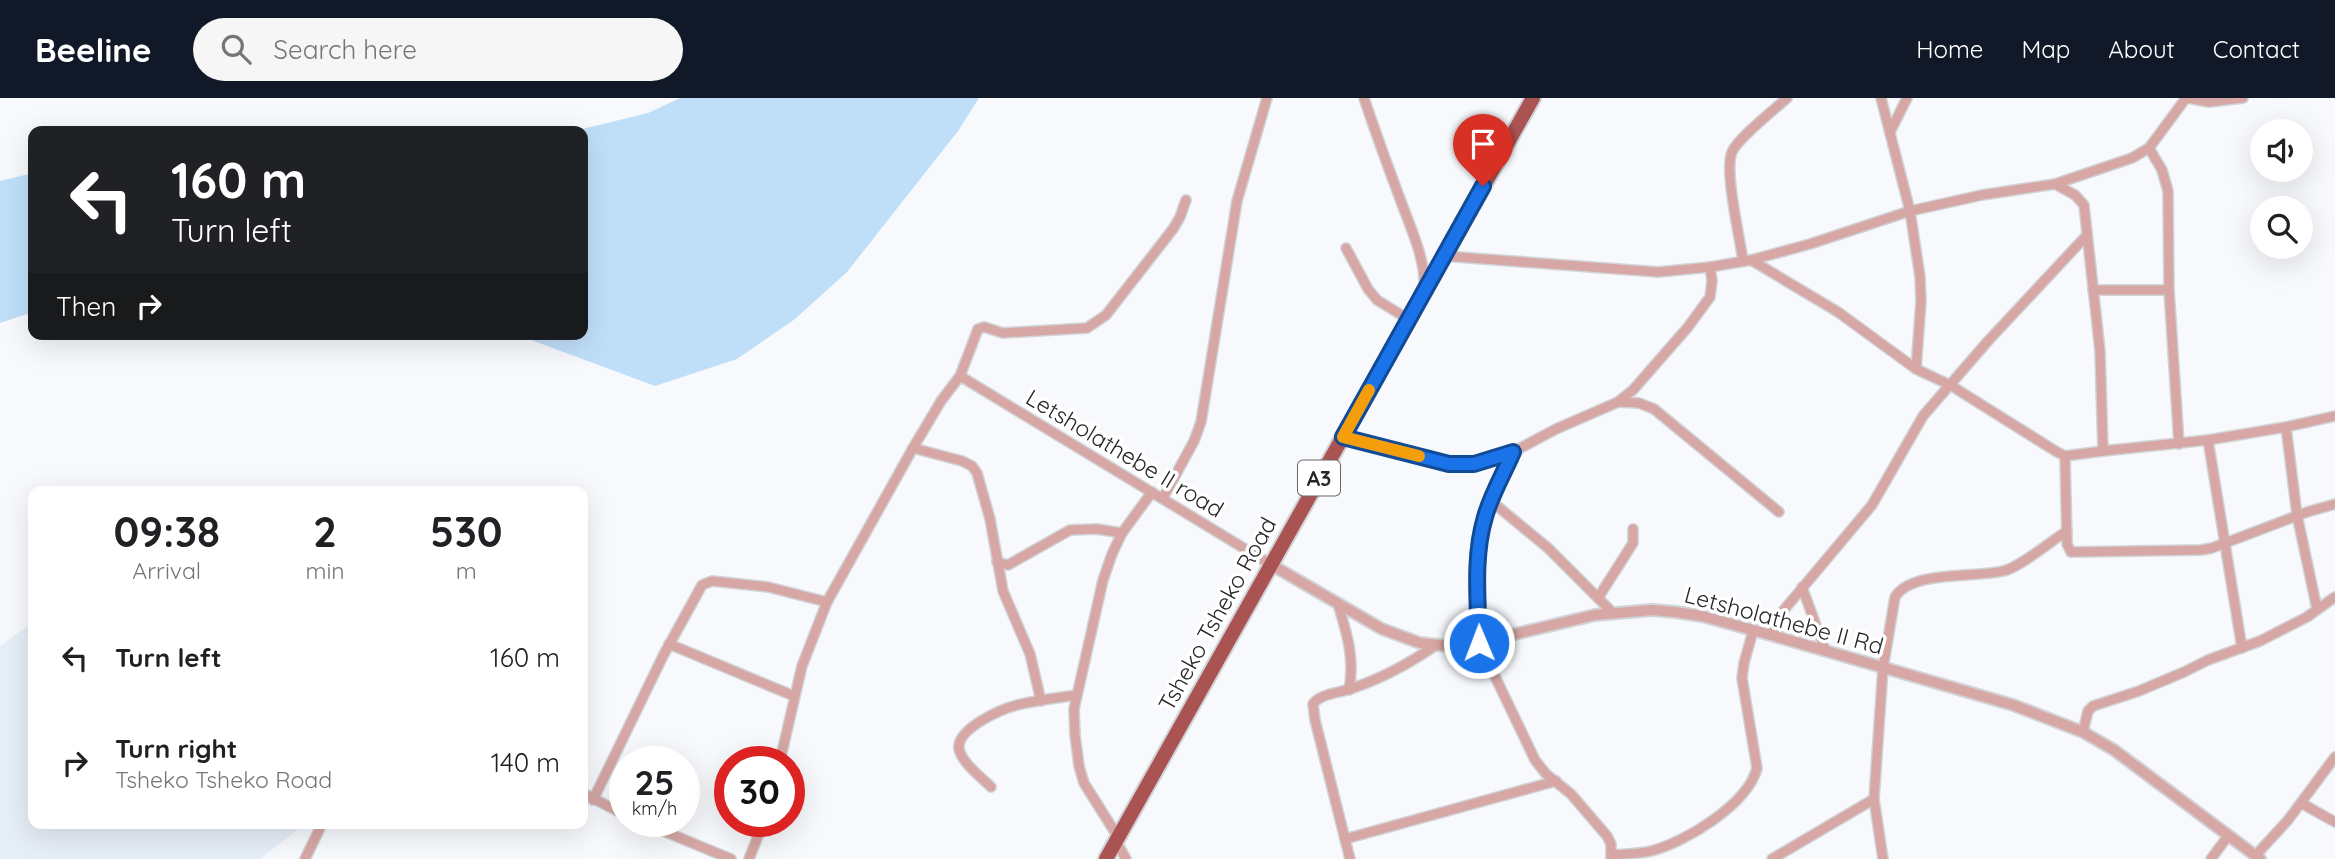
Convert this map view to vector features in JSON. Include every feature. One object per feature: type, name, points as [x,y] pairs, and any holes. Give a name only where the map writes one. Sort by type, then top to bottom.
[{"type":"highway","name":"Tsheko Tsheko Road","points":[[1106,859],[1533,98]]},
{"type":"street","points":[[1163,498],[1194,442],[1201,422],[1237,201],[1266,98]]},
{"type":"street","points":[[1364,98],[1420,259],[1425,277],[1424,291]]},
{"type":"street","points":[[1787,98],[1737,145],[1731,156],[1732,186],[1747,261],[1838,312],[1916,369],[1950,385],[2065,456],[2208,440],[2335,416]]},
{"type":"street","points":[[1881,98],[1910,211],[1922,288],[1916,369]]},
{"type":"street","points":[[1890,132],[1907,98]]},
{"type":"street","points":[[1444,256],[1658,272],[1747,261],[1810,244],[1910,211],[1982,195],[2055,184],[2132,158],[2149,148],[2187,98],[2208,102],[2243,98]]},
{"type":"street","points":[[2149,148],[2162,170],[2168,191],[2169,290],[2179,444]]},
{"type":"street","points":[[2055,184],[2076,195],[2084,205],[2100,351],[2103,451]]},
{"type":"street","points":[[783,746],[794,696],[811,639],[827,602],[913,448],[941,401],[960,376],[980,327],[1003,333],[1087,328],[1101,321],[1172,229],[1186,200]]},
{"type":"street","points":[[1771,635],[1779,616],[1872,505],[1923,416],[1987,341],[2087,235]]},
{"type":"street","points":[[1346,248],[1377,300],[1408,319]]},
{"type":"street","points":[[1343,437],[1449,464],[1474,464],[1513,452],[1556,429],[1618,402],[1633,390],[1703,307],[1712,291],[1710,267]]},
{"type":"street","points":[[2093,290],[2169,290]]},
{"type":"street","name":"Letsholathebe II road","points":[[960,376],[1270,564]]},
{"type":"street","points":[[1618,402],[1639,403],[1654,410],[1779,512]]},
{"type":"street","points":[[2286,427],[2297,515],[2317,609]]},
{"type":"street","points":[[2208,440],[2242,648]]},
{"type":"street","points":[[913,448],[972,466],[977,473],[986,502],[1003,591],[1030,654],[1041,701]]},
{"type":"street","points":[[1513,452],[1491,501],[1480,534],[1479,643],[1535,760],[1546,774],[1571,794],[1606,836],[1611,844],[1612,857],[1654,855],[1718,816],[1754,779],[1757,768],[1742,678],[1753,631]]},
{"type":"street","points":[[2065,456],[2067,531],[2071,552],[2191,551],[2212,548],[2297,515],[2335,504]]},
{"type":"street","points":[[1126,859],[1090,795],[1079,766],[1074,722],[1077,695],[1103,580],[1122,533],[1152,492]]},
{"type":"street","points":[[1491,501],[1548,548],[1613,613]]},
{"type":"street","points":[[997,562],[1008,565],[1070,530],[1097,529],[1122,533]]},
{"type":"street","points":[[1598,598],[1633,542],[1633,529]]},
{"type":"street","points":[[1883,859],[1874,799],[1883,668],[1895,597],[1899,591],[1931,579],[2003,572],[2067,531]]},
{"type":"street","name":"Letsholathebe II Rd","points":[[1270,564],[1381,629],[1420,643],[1479,643],[1613,613],[1652,610],[1675,612],[1771,635],[2013,705],[2083,732],[2114,750],[2257,857]]},
{"type":"street","points":[[593,800],[669,645],[699,588],[706,582],[775,588],[827,602]]},
{"type":"street","points":[[1802,587],[1825,650]]},
{"type":"street","points":[[2083,732],[2088,711],[2093,706],[2139,691],[2283,630],[2335,597]]},
{"type":"street","points":[[1338,604],[1351,651],[1349,690]]},
{"type":"street","points":[[669,645],[794,696]]},
{"type":"street","points":[[1350,859],[1313,704],[1322,696],[1349,690],[1392,672],[1436,645]]},
{"type":"street","points":[[991,787],[961,754],[959,744],[964,733],[975,724],[1014,705],[1077,695]]},
{"type":"street","points":[[2257,857],[2335,757]]},
{"type":"street","points":[[1345,839],[1556,781]]},
{"type":"street","points":[[588,796],[609,808]]},
{"type":"street","points":[[1772,859],[1874,799]]},
{"type":"street","points":[[2301,803],[2335,822]]},
{"type":"street","points":[[305,859],[320,829]]},
{"type":"street","points":[[2211,859],[2228,836]]},
{"type":"street","points":[[678,837],[731,859]]},
{"type":"street","points":[[749,859],[758,837]]},
{"type":"shaded area","points":[[28,626],[28,829],[299,829],[260,859],[0,859],[0,646]]},
{"type":"water","points":[[680,98],[979,98],[958,131],[847,272],[795,319],[737,359],[655,386],[531,340],[588,340],[588,128],[648,113]]},
{"type":"water","points":[[28,174],[28,314],[0,323],[0,181]]},
{"type":"slow traffic","points":[[1369,390],[1343,437],[1419,456]]},
{"type":"route","points":[[1479,643],[1480,534],[1491,501],[1513,452],[1474,464],[1449,464],[1343,437],[1483,186]]}]
